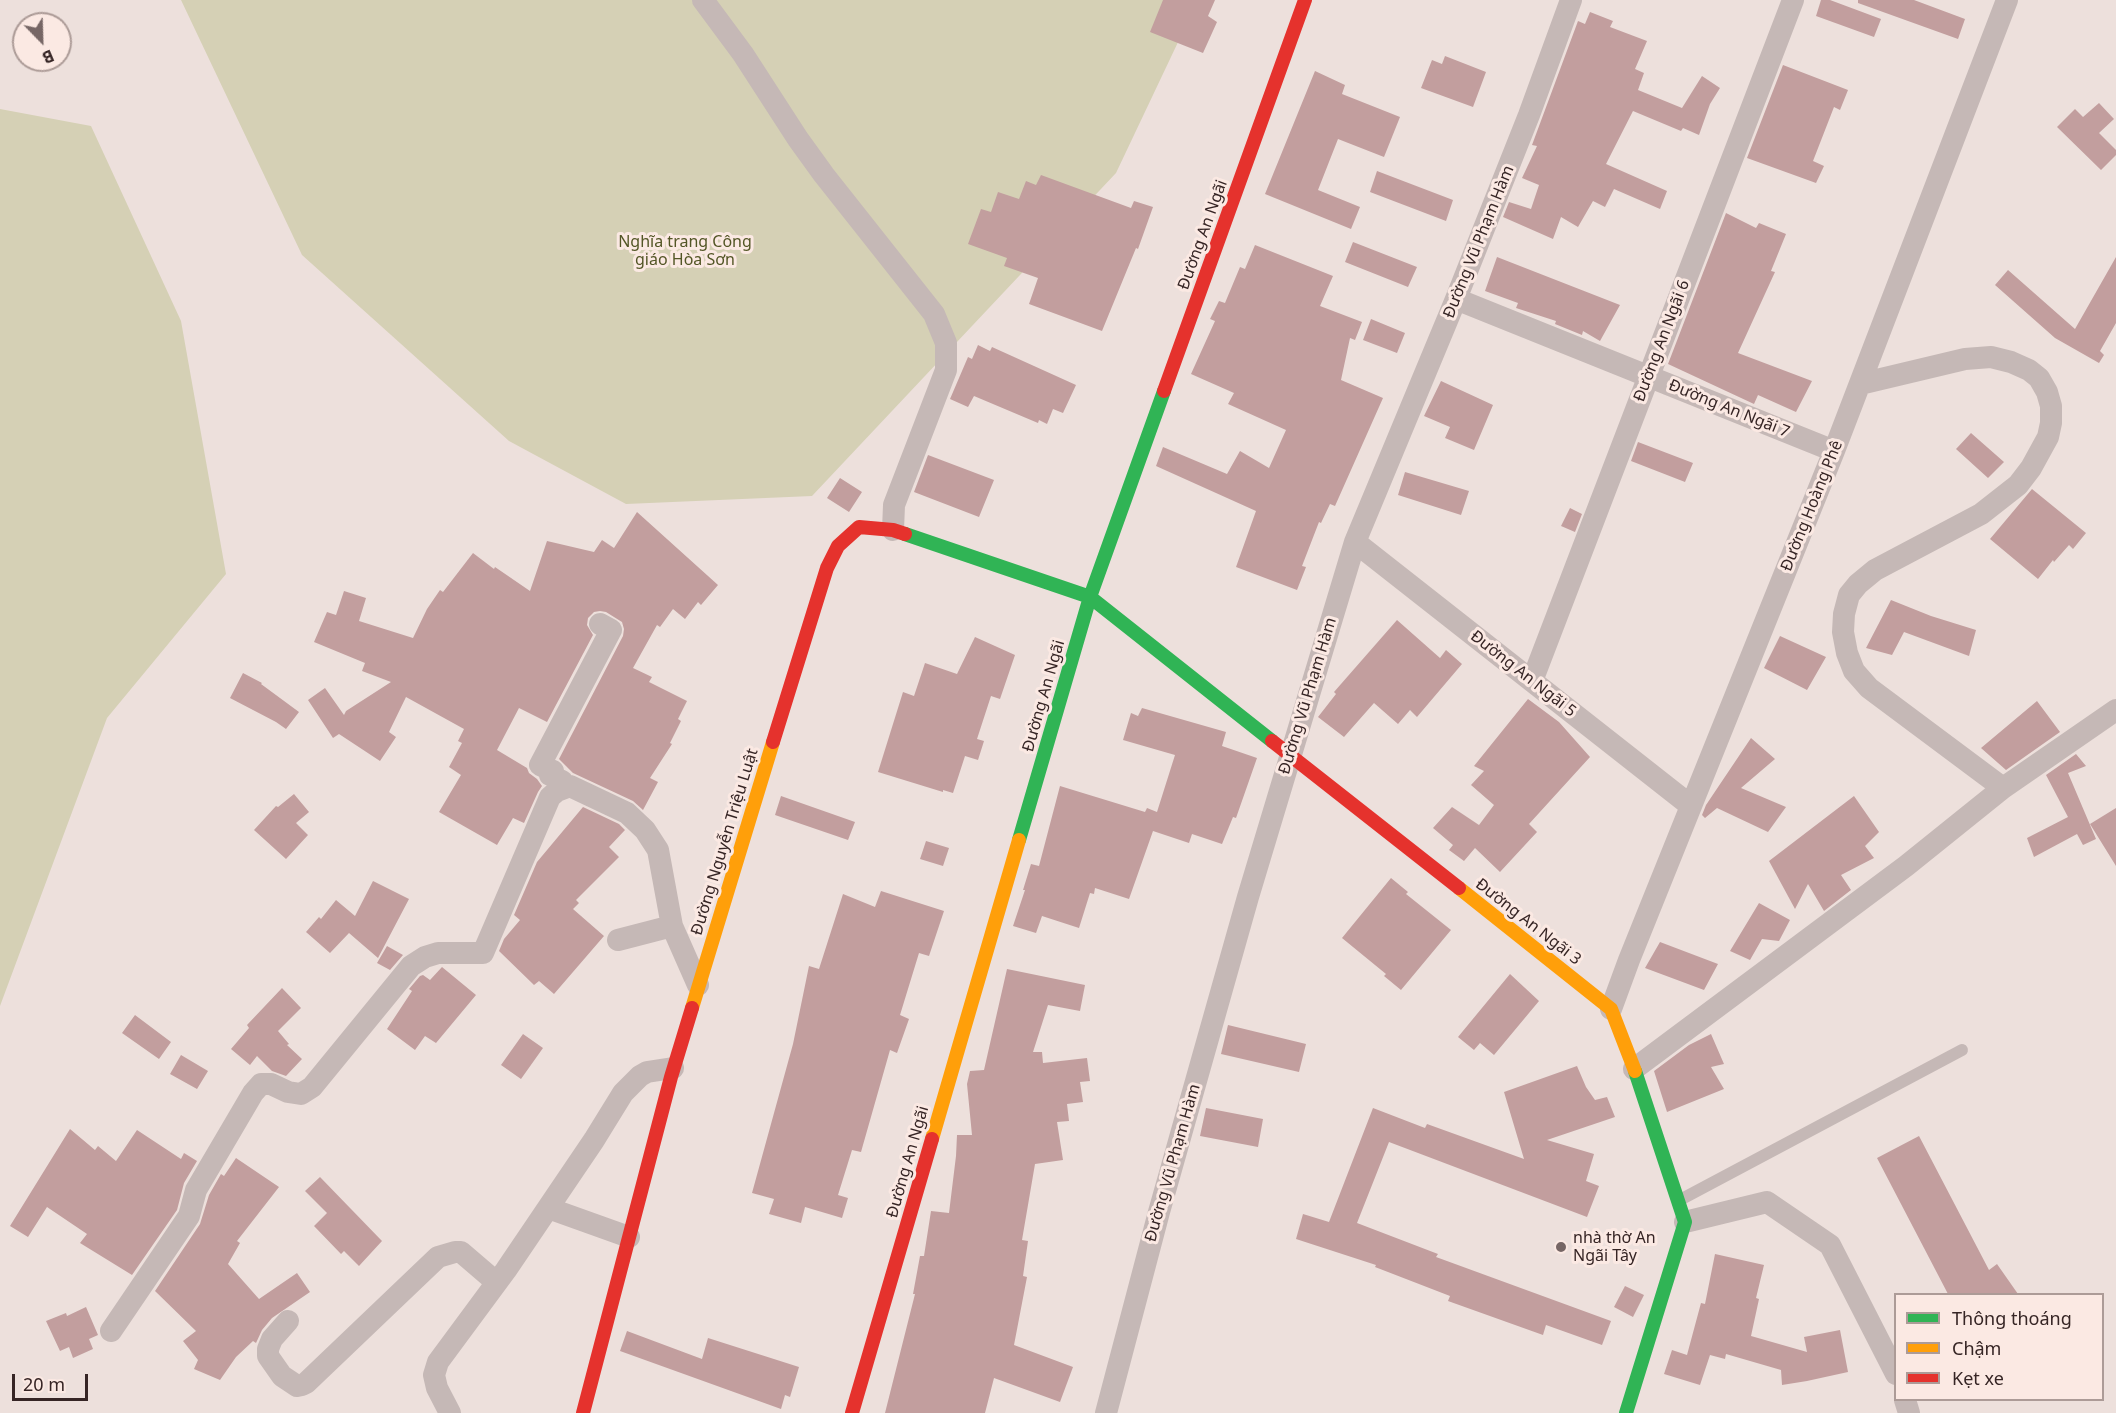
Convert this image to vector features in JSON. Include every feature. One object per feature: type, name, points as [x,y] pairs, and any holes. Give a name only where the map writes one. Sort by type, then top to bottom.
[{"type":"street","points":[[703,0],[743,54],[824,175],[934,314],[946,344],[946,370],[894,505],[893,530]]},
{"type":"street","name":"Đường An Ngãi","points":[[852,1413],[1090,597],[1305,0]]},
{"type":"street","name":"Đường Vũ Phạm Hàm","points":[[1106,1413],[1159,1212],[1248,897],[1355,542],[1456,299],[1529,115],[1571,0]]},
{"type":"street","name":"Đường An Ngãi 6","points":[[1532,681],[1793,0]]},
{"type":"street","name":"Đường Hoàng Phê","points":[[1611,1009],[1834,451],[2007,0]]},
{"type":"street","name":"Đường An Ngãi 7","points":[[1456,299],[1834,451]]},
{"type":"street","points":[[1860,384],[1965,358],[1990,357],[2012,362],[2029,370],[2039,378],[2052,406],[2048,437],[2031,468],[2018,485],[1981,514],[1875,570],[1849,595],[1844,614],[1843,632],[1847,653],[1854,671],[1869,688],[2003,788]]},
{"type":"street","name":"Đường Nguyễn Triệu Luật","points":[[584,1413],[629,1236],[698,985],[827,567],[838,546],[860,527],[893,530],[1090,597]]},
{"type":"street","name":"Đường An Ngãi 5","points":[[1355,542],[1691,806]]},
{"type":"street","name":"Đường An Ngãi 3","points":[[1090,597],[1611,1009]]},
{"type":"street","points":[[557,791],[562,782],[550,775],[553,771],[540,765],[611,630],[600,624]]},
{"type":"street","points":[[1634,1069],[1906,866],[2003,788],[2116,710]]},
{"type":"street","points":[[111,1330],[189,1216],[196,1190],[253,1093],[261,1084],[271,1084],[288,1092],[301,1094],[312,1087],[411,966],[425,957],[438,953],[483,953],[550,797],[557,791],[570,786],[627,813],[645,830],[658,850],[672,926],[698,985]]},
{"type":"street","points":[[618,940],[672,926]]},
{"type":"street","points":[[1611,1009],[1634,1069],[1681,1211],[1626,1413]]},
{"type":"street","points":[[450,1413],[436,1388],[435,1370],[438,1362],[548,1208],[623,1093],[647,1072],[674,1068]]},
{"type":"street","points":[[1681,1211],[1767,1202],[1830,1245],[1894,1370]]},
{"type":"street","points":[[548,1208],[629,1236]]},
{"type":"street","points":[[288,1322],[273,1339],[268,1349],[268,1356],[282,1376],[297,1386],[314,1376],[438,1257],[461,1252],[496,1282]]},
{"type":"lane","points":[[1681,1211],[1962,1050]]},
{"type":"green space","name":"Nghĩa trang Công giáo Hòa Sơn","points":[[181,0],[1198,0],[1116,173],[812,496],[626,504],[509,441],[302,255]]},
{"type":"green space","points":[[0,109],[91,126],[181,321],[226,574],[107,718],[0,1006]]},
{"type":"building","points":[[1163,0],[1215,0],[1208,16],[1217,22],[1203,53],[1150,32]]},
{"type":"building","points":[[1821,0],[1830,0],[1881,19],[1874,37],[1816,16]]},
{"type":"building","points":[[1858,0],[1914,0],[1965,19],[1958,39],[1858,3]]},
{"type":"building","points":[[1590,12],[1613,21],[1610,27],[1647,41],[1635,69],[1644,73],[1638,90],[1682,108],[1702,76],[1720,88],[1710,104],[1699,135],[1683,128],[1681,131],[1633,111],[1606,164],[1667,191],[1660,209],[1614,189],[1605,207],[1593,201],[1578,227],[1561,217],[1553,239],[1503,217],[1509,202],[1531,209],[1539,185],[1522,178],[1537,146],[1532,145],[1578,21],[1585,24]]},
{"type":"building","points":[[1445,56],[1486,72],[1473,107],[1421,88],[1432,60],[1442,64]]},
{"type":"building","points":[[1783,65],[1848,90],[1840,110],[1834,107],[1813,161],[1824,166],[1816,183],[1747,158]]},
{"type":"building","points":[[1315,71],[1345,85],[1342,94],[1400,117],[1384,157],[1338,139],[1318,190],[1360,207],[1351,229],[1265,194]]},
{"type":"building","points":[[2099,103],[2114,119],[2099,133],[2116,150],[2116,155],[2101,170],[2057,127],[2075,109],[2083,117]]},
{"type":"building","points":[[1377,171],[1453,200],[1446,221],[1370,192]]},
{"type":"building","points":[[1041,175],[1131,208],[1134,201],[1153,207],[1138,249],[1136,248],[1102,331],[1029,304],[1038,278],[1004,266],[1007,258],[968,244],[981,209],[991,212],[998,192],[1019,199],[1026,181],[1036,185]]},
{"type":"building","points":[[1726,213],[1756,228],[1759,223],[1786,234],[1771,271],[1775,272],[1738,353],[1812,381],[1796,412],[1758,395],[1754,404],[1668,364]]},
{"type":"building","points":[[1353,242],[1417,267],[1408,287],[1345,262]]},
{"type":"building","points":[[1255,245],[1333,276],[1320,306],[1362,322],[1355,340],[1350,338],[1341,380],[1383,398],[1335,506],[1330,504],[1321,523],[1319,522],[1302,566],[1306,567],[1297,590],[1236,567],[1256,511],[1156,466],[1163,447],[1227,474],[1240,451],[1269,468],[1286,430],[1228,404],[1234,393],[1191,374],[1215,321],[1210,319],[1219,301],[1225,303],[1240,267],[1245,269]]},
{"type":"building","points":[[1497,257],[1620,305],[1600,341],[1583,331],[1582,335],[1555,324],[1556,321],[1516,308],[1518,303],[1485,291]]},
{"type":"building","points":[[2116,257],[2116,323],[2100,351],[2104,355],[2099,363],[2055,338],[1995,285],[2008,270],[2075,329]]},
{"type":"building","points":[[1371,319],[1405,333],[1397,353],[1363,340]]},
{"type":"building","points":[[978,345],[990,351],[992,347],[1076,385],[1063,413],[1053,409],[1047,424],[1039,420],[1038,423],[974,396],[968,407],[950,399],[968,357],[972,359]]},
{"type":"building","points":[[1441,381],[1493,405],[1474,450],[1445,438],[1450,427],[1424,416]]},
{"type":"building","points":[[1971,433],[2004,462],[1988,478],[1956,449]]},
{"type":"building","points":[[1638,442],[1693,463],[1685,482],[1631,461]]},
{"type":"building","points":[[928,455],[994,480],[979,517],[914,492]]},
{"type":"building","points":[[1405,472],[1469,491],[1461,515],[1398,495]]},
{"type":"building","points":[[840,478],[862,492],[849,512],[827,498]]},
{"type":"building","points":[[2032,489],[2086,533],[2073,549],[2069,545],[2054,562],[2053,560],[2038,579],[1990,539]]},
{"type":"building","points":[[1570,508],[1582,514],[1575,532],[1561,526]]},
{"type":"building","points":[[637,512],[718,585],[701,605],[698,602],[685,619],[673,609],[660,627],[657,625],[633,668],[652,677],[649,682],[687,701],[678,719],[681,721],[670,743],[672,744],[650,778],[658,782],[643,810],[633,801],[573,773],[559,759],[623,636],[622,622],[606,612],[594,612],[588,618],[587,625],[593,635],[547,722],[519,708],[497,750],[527,768],[542,786],[524,823],[513,818],[497,845],[439,812],[461,775],[449,767],[462,743],[458,741],[464,729],[406,697],[389,732],[396,737],[380,761],[339,734],[333,738],[308,700],[325,688],[344,715],[346,711],[391,682],[362,671],[365,663],[314,642],[327,612],[336,615],[344,591],[366,598],[359,621],[413,638],[427,609],[440,590],[443,592],[473,553],[530,591],[547,541],[594,552],[602,540],[614,548]]},
{"type":"building","points":[[1891,600],[1976,630],[1969,656],[1904,632],[1892,655],[1866,648]]},
{"type":"building","points":[[1397,620],[1440,658],[1446,650],[1462,664],[1417,717],[1410,710],[1398,724],[1374,703],[1344,737],[1318,717],[1336,694],[1334,692]]},
{"type":"building","points":[[1780,636],[1826,657],[1807,690],[1764,668]]},
{"type":"building","points":[[975,637],[1015,655],[1000,699],[991,696],[977,739],[984,741],[978,760],[965,756],[953,793],[878,772],[903,692],[914,696],[925,663],[957,674]]},
{"type":"building","points":[[243,673],[262,683],[299,712],[286,729],[230,698]]},
{"type":"building","points":[[1528,699],[1559,722],[1590,757],[1529,824],[1537,832],[1500,872],[1475,848],[1464,861],[1449,850],[1453,845],[1433,828],[1452,807],[1479,825],[1494,805],[1471,785],[1484,771],[1474,766]]},
{"type":"building","points":[[2037,701],[2060,732],[2006,770],[1981,748]]},
{"type":"building","points":[[1142,708],[1226,732],[1222,746],[1257,758],[1236,818],[1233,817],[1222,844],[1192,834],[1189,843],[1153,831],[1129,899],[1095,888],[1094,894],[1090,893],[1079,928],[1042,916],[1036,933],[1013,926],[1031,864],[1039,866],[1060,786],[1145,812],[1147,808],[1157,812],[1175,755],[1123,740],[1131,713],[1138,716]]},
{"type":"building","points":[[1751,738],[1775,759],[1741,788],[1786,807],[1768,832],[1717,808],[1705,818],[1702,815],[1706,805]]},
{"type":"building","points":[[2076,754],[2086,766],[2068,773],[2096,839],[2083,845],[2077,834],[2034,857],[2027,838],[2068,817],[2046,775]]},
{"type":"building","points":[[294,794],[309,812],[296,823],[308,835],[286,859],[254,830],[276,806],[278,807]]},
{"type":"building","points":[[781,796],[855,822],[848,840],[775,815]]},
{"type":"building","points":[[1854,796],[1879,832],[1865,846],[1874,858],[1841,875],[1851,890],[1824,911],[1808,884],[1795,909],[1769,861]]},
{"type":"building","points":[[583,807],[619,824],[625,830],[609,847],[619,857],[576,900],[579,903],[573,909],[604,936],[554,994],[539,981],[534,985],[499,951],[504,939],[520,920],[514,915],[537,862]]},
{"type":"building","points":[[2116,808],[2116,866],[2090,824]]},
{"type":"building","points":[[926,841],[949,848],[943,866],[920,859]]},
{"type":"building","points":[[1391,878],[1408,892],[1406,894],[1451,930],[1401,990],[1384,976],[1386,974],[1342,938]]},
{"type":"building","points":[[373,881],[409,899],[378,958],[349,933],[330,953],[306,932],[319,917],[321,919],[336,900],[355,916]]},
{"type":"building","points":[[881,891],[944,911],[929,956],[919,953],[900,1015],[909,1019],[897,1053],[890,1050],[861,1152],[852,1150],[838,1195],[848,1198],[842,1218],[805,1207],[801,1223],[769,1214],[774,1199],[752,1193],[793,1044],[809,966],[819,969],[843,894],[875,907]]},
{"type":"building","points":[[1759,903],[1790,920],[1779,941],[1762,939],[1750,960],[1730,951]]},
{"type":"building","points":[[1660,942],[1718,964],[1704,990],[1645,968]]},
{"type":"building","points":[[387,946],[403,955],[390,970],[377,963]]},
{"type":"building","points":[[442,967],[476,995],[436,1043],[425,1036],[415,1050],[387,1029],[412,991],[409,989],[420,976],[423,975],[430,980]]},
{"type":"building","points":[[1007,969],[1085,985],[1080,1011],[1048,1005],[1033,1052],[1042,1052],[1043,1063],[1087,1058],[1090,1081],[1080,1082],[1083,1102],[1067,1104],[1069,1121],[1057,1122],[1063,1160],[1035,1164],[1022,1240],[1028,1241],[1023,1276],[1027,1277],[1014,1345],[1073,1367],[1060,1402],[994,1378],[985,1413],[885,1413],[915,1294],[913,1294],[920,1256],[924,1256],[931,1211],[949,1213],[957,1135],[972,1135],[967,1084],[970,1071],[984,1070]]},
{"type":"building","points":[[1510,974],[1539,1001],[1494,1055],[1480,1043],[1474,1050],[1458,1037]]},
{"type":"building","points":[[282,988],[301,1008],[278,1031],[289,1044],[287,1045],[302,1059],[286,1076],[272,1071],[257,1056],[250,1065],[231,1049],[249,1028],[247,1025]]},
{"type":"building","points":[[135,1015],[171,1042],[159,1059],[122,1033]]},
{"type":"building","points":[[1228,1025],[1306,1044],[1299,1072],[1221,1054]]},
{"type":"building","points":[[523,1034],[543,1048],[521,1079],[501,1065]]},
{"type":"building","points":[[1711,1034],[1724,1064],[1711,1067],[1724,1089],[1667,1112],[1654,1071],[1689,1045]]},
{"type":"building","points":[[181,1055],[208,1071],[197,1089],[170,1074]]},
{"type":"building","points":[[1577,1066],[1586,1087],[1595,1100],[1607,1097],[1615,1117],[1547,1140],[1594,1154],[1586,1181],[1599,1186],[1587,1217],[1389,1142],[1357,1223],[1438,1254],[1436,1257],[1611,1321],[1602,1345],[1546,1325],[1543,1335],[1448,1301],[1450,1296],[1375,1267],[1376,1265],[1296,1239],[1303,1214],[1329,1222],[1373,1108],[1425,1128],[1427,1124],[1524,1159],[1504,1092]]},
{"type":"building","points":[[1206,1108],[1263,1119],[1258,1147],[1200,1136]]},
{"type":"building","points":[[70,1129],[95,1150],[98,1146],[116,1161],[137,1130],[181,1159],[184,1153],[197,1161],[184,1183],[177,1210],[132,1275],[80,1243],[87,1234],[47,1207],[28,1237],[10,1226]]},
{"type":"building","points":[[1919,1136],[1989,1270],[1997,1264],[2017,1293],[1947,1293],[1877,1158]]},
{"type":"building","points":[[236,1158],[279,1187],[237,1241],[240,1243],[228,1264],[259,1299],[297,1273],[310,1292],[272,1318],[262,1330],[256,1343],[253,1341],[236,1357],[220,1380],[194,1369],[198,1360],[183,1341],[196,1331],[155,1291],[200,1224],[209,1195],[221,1174],[224,1176]]},
{"type":"building","points":[[320,1177],[382,1241],[359,1266],[344,1251],[341,1254],[314,1226],[327,1213],[305,1191]]},
{"type":"building","points":[[1715,1254],[1764,1265],[1756,1298],[1759,1299],[1751,1336],[1807,1352],[1804,1337],[1840,1330],[1848,1372],[1782,1385],[1781,1370],[1726,1354],[1725,1359],[1710,1355],[1700,1385],[1664,1374],[1672,1350],[1687,1355],[1701,1303],[1705,1304]]},
{"type":"building","points":[[1625,1286],[1644,1295],[1633,1317],[1614,1307]]},
{"type":"building","points":[[86,1307],[98,1335],[89,1339],[93,1349],[73,1358],[69,1347],[60,1351],[46,1321],[66,1313],[67,1316]]},
{"type":"building","points":[[627,1331],[702,1359],[708,1338],[799,1367],[790,1397],[785,1395],[781,1409],[620,1351]]},
{"type":"traffic: fast","points":[[1019,840],[1090,597],[1164,391]]},
{"type":"traffic: fast","points":[[905,534],[1090,597],[1272,741]]},
{"type":"traffic: fast","points":[[1626,1413],[1685,1222],[1635,1071]]},
{"type":"traffic: slow","points":[[692,1008],[773,742]]},
{"type":"traffic: slow","points":[[932,1139],[1019,840]]},
{"type":"traffic: slow","points":[[1459,888],[1611,1009],[1635,1071]]},
{"type":"traffic: jam","points":[[1164,391],[1305,0]]},
{"type":"traffic: jam","points":[[773,742],[827,568],[838,546],[859,527],[893,530],[905,534]]},
{"type":"traffic: jam","points":[[1272,741],[1459,888]]},
{"type":"traffic: jam","points":[[583,1413],[671,1077],[692,1008]]},
{"type":"traffic: jam","points":[[852,1413],[932,1139]]},
{"type":"place","name":"nhà thờ An Ngãi Tây","points":[[1561,1247]]}]
